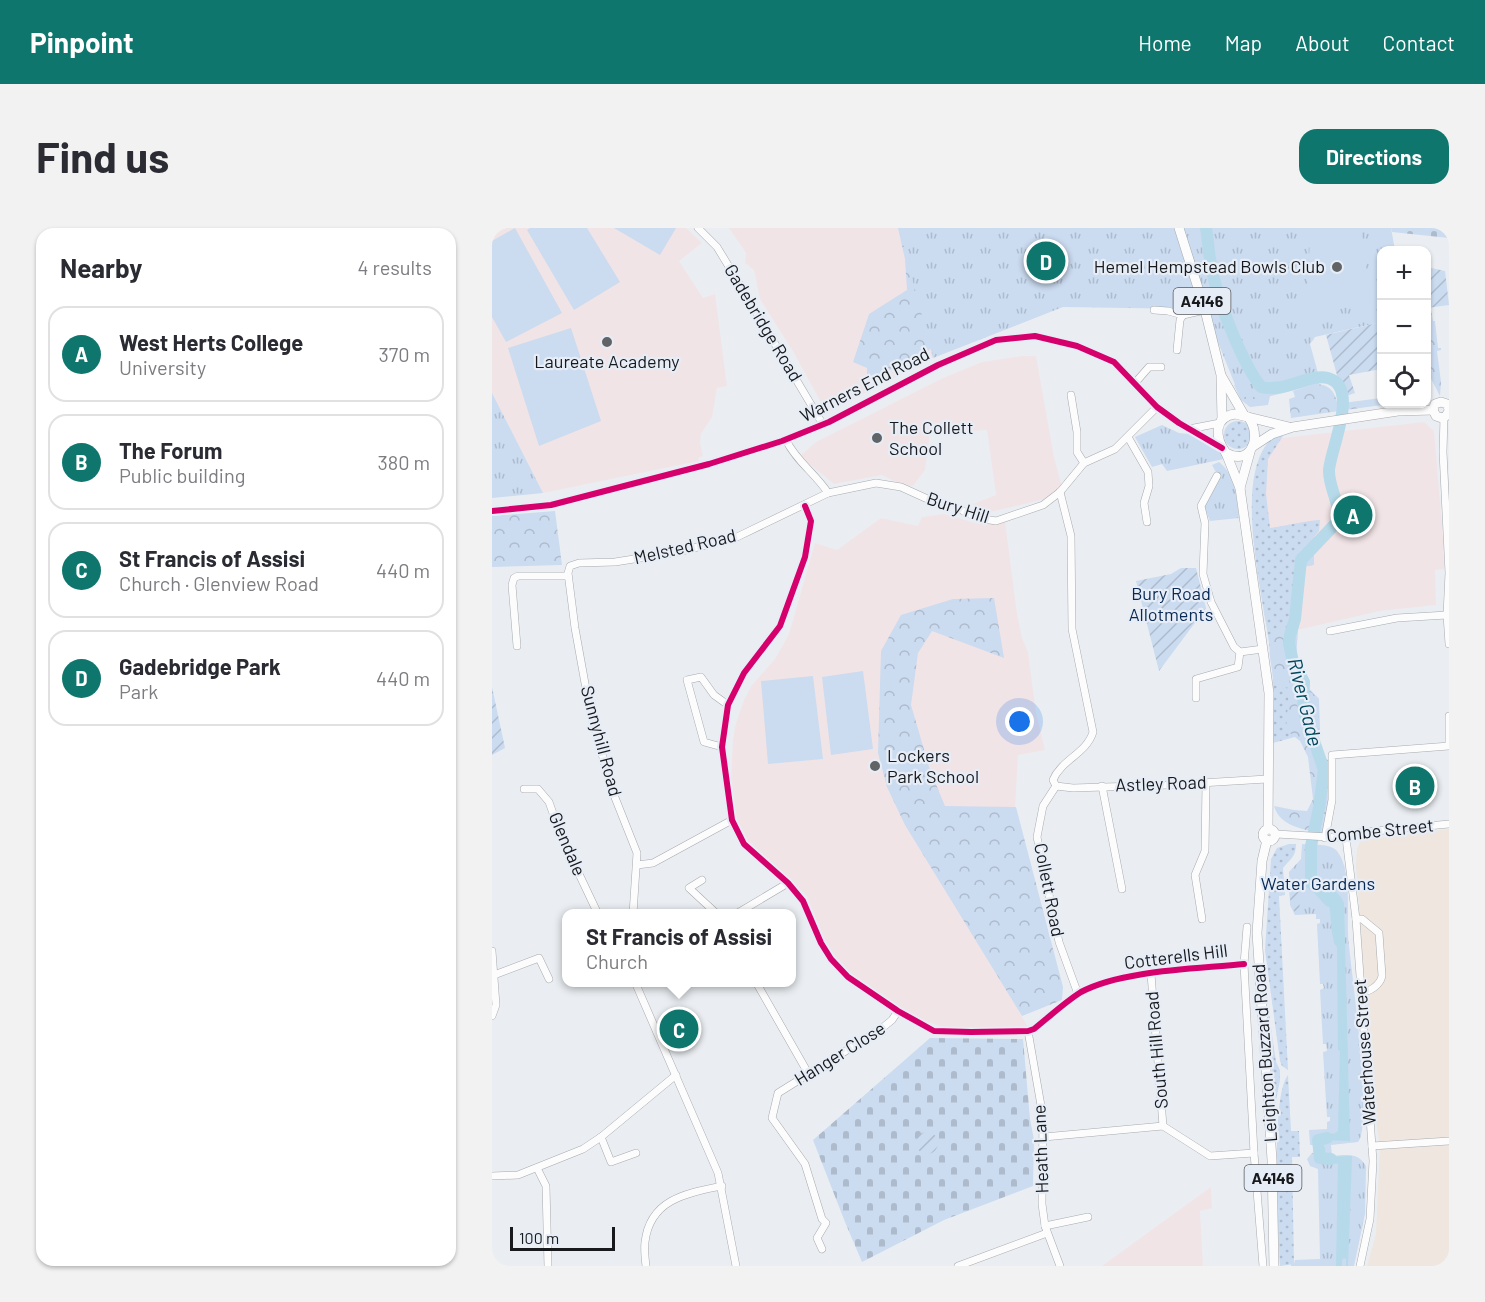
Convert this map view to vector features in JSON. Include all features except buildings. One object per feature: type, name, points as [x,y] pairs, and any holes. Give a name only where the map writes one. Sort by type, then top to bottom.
[{"type":"main road","name":"A4146","points":[[1179,228],[1205,310],[1221,375],[1221,421]]},
{"type":"main road","name":"A4146","points":[[1221,375],[1246,416]]},
{"type":"main road","points":[[1224,451],[1240,457],[1272,434],[1293,427],[1398,411],[1433,410],[1436,416],[1448,409]]},
{"type":"main road","points":[[1272,832],[1267,779],[1269,693],[1240,488],[1218,433],[1221,421],[1231,414],[1293,427]]},
{"type":"main road","points":[[1240,488],[1251,449],[1253,430],[1246,416]]},
{"type":"main road","name":"Leighton Buzzard Road","points":[[1272,832],[1263,833],[1267,840],[1262,861],[1257,933],[1272,1160],[1274,1266]]},
{"type":"street","name":"Gadebridge Road","points":[[698,228],[717,247],[822,423]]},
{"type":"street","points":[[1154,310],[1183,315],[1205,310]]},
{"type":"street","points":[[1177,350],[1180,320],[1183,315]]},
{"type":"street","name":"Warners End Road","points":[[492,511],[551,505],[709,464],[786,440],[829,422],[938,365],[996,340],[1035,336],[1077,346],[1114,362],[1157,407],[1224,451]]},
{"type":"street","points":[[1135,383],[1149,367],[1161,367]]},
{"type":"street","points":[[1071,395],[1077,432],[1077,452],[1084,462]]},
{"type":"street","name":"Bury Hill","points":[[963,511],[978,518],[996,521],[1043,505],[1060,492],[1084,462],[1115,449],[1157,407]]},
{"type":"street","points":[[1448,409],[1443,452],[1449,573],[1447,615],[1449,644]]},
{"type":"street","points":[[1189,429],[1221,421]]},
{"type":"street","points":[[1128,437],[1148,472],[1149,486],[1144,503],[1147,522]]},
{"type":"street","points":[[786,440],[791,450],[818,478],[828,494]]},
{"type":"street","points":[[1196,698],[1196,679],[1238,667],[1239,652],[1211,602],[1203,574],[1204,523],[1201,506],[1217,476]]},
{"type":"street","name":"Bury Hill","points":[[828,494],[876,483],[901,488],[943,506]]},
{"type":"street","name":"Collett Road","points":[[1060,492],[1071,537],[1072,629],[1093,732],[1090,741],[1056,772],[1053,780],[1056,786],[1043,806],[1037,837],[1059,942],[1078,994]]},
{"type":"street","name":"Melsted Road","points":[[570,566],[579,563],[615,562],[678,552],[727,540],[828,494]]},
{"type":"street","points":[[804,506],[811,520],[804,561],[780,626],[744,673],[728,705],[722,747],[732,820],[744,844],[788,883],[803,901],[821,943],[831,959],[848,977],[898,1011],[934,1031],[1028,1031]]},
{"type":"street","name":"Sunnyhill Road","points":[[570,566],[568,576],[575,628],[590,711],[612,790],[637,853],[633,909]]},
{"type":"street","points":[[517,646],[512,585],[514,578],[518,576],[568,576]]},
{"type":"street","points":[[1330,631],[1397,618],[1447,615]]},
{"type":"street","points":[[1239,652],[1263,649]]},
{"type":"street","points":[[722,747],[704,742],[687,680],[701,677],[714,695],[728,705]]},
{"type":"street","points":[[1323,838],[1332,800],[1332,755],[1449,745],[1449,716]]},
{"type":"street","name":"Astley Road","points":[[1056,786],[1073,788],[1267,779]]},
{"type":"street","points":[[1202,919],[1195,875],[1205,851],[1206,783]]},
{"type":"street","points":[[1101,786],[1122,889]]},
{"type":"street","name":"Glendale","points":[[524,789],[538,789],[549,802],[561,836],[596,909]]},
{"type":"street","points":[[637,865],[653,863],[732,820]]},
{"type":"street","name":"Combe Street","points":[[1272,832],[1323,838],[1346,838],[1355,833],[1449,824]]},
{"type":"street","name":"Waterhouse Street","points":[[1346,838],[1356,919],[1372,1146],[1370,1219],[1360,1266]]},
{"type":"street","points":[[702,880],[689,888],[712,909]]},
{"type":"street","points":[[744,909],[788,883]]},
{"type":"street","points":[[1356,919],[1362,919],[1378,933],[1382,976],[1368,992],[1360,992]]},
{"type":"street","points":[[1247,927],[1244,964],[1254,1153],[1263,1266]]},
{"type":"street","points":[[492,951],[496,1005],[492,1016]]},
{"type":"street","points":[[494,975],[539,958],[549,979]]},
{"type":"street","name":"Cotterells Hill","points":[[1028,1031],[1034,1029],[1078,994],[1105,982],[1128,976],[1244,964]]},
{"type":"street","name":"South Hill Road","points":[[1150,974],[1163,1126]]},
{"type":"street","points":[[637,987],[722,1186],[736,1266]]},
{"type":"street","points":[[759,987],[808,1073]]},
{"type":"street","name":"Hanger Close","points":[[822,1249],[817,1238],[826,1223],[822,1219],[805,1164],[772,1118],[778,1093],[881,1029],[892,1020],[898,1011]]},
{"type":"street","name":"Heath Lane","points":[[1028,1031],[1043,1117],[1042,1204],[1046,1230],[1060,1266]]},
{"type":"street","points":[[492,1176],[513,1176],[584,1149],[676,1076]]},
{"type":"street","points":[[1252,1091],[1268,1091]]},
{"type":"street","points":[[1044,1137],[1163,1126],[1210,1156],[1254,1153]]},
{"type":"street","points":[[601,1137],[611,1162],[636,1153]]},
{"type":"street","points":[[1372,1146],[1449,1141]]},
{"type":"street","points":[[537,1168],[546,1186],[548,1266]]},
{"type":"street","points":[[646,1266],[645,1241],[652,1219],[667,1203],[682,1194],[722,1186]]},
{"type":"street","points":[[958,1266],[1046,1230],[1088,1217]]},
{"type":"shaded area","name":"Laureate Academy","points":[[492,228],[686,228],[702,243],[679,261],[703,298],[715,294],[727,386],[717,388],[712,417],[701,434],[700,443],[703,456],[698,458],[699,461],[543,493],[492,393]]},
{"type":"shaded area","points":[[729,228],[899,228],[933,358],[830,411],[824,408],[794,353],[760,299],[754,270],[745,263],[746,253]]},
{"type":"shaded area","name":"The Collett School","points":[[1036,356],[1054,457],[1062,487],[1045,499],[978,515],[973,504],[996,495],[987,430],[930,433],[925,470],[913,486],[904,486],[882,475],[834,484],[800,456],[816,442],[943,378],[982,362]]},
{"type":"shaded area","points":[[1424,422],[1434,431],[1443,537],[1444,569],[1435,570],[1436,605],[1380,611],[1280,634],[1264,494],[1265,458],[1282,438]]},
{"type":"shaded area","name":"Lockers Park School","points":[[944,514],[979,524],[1006,519],[1017,614],[1022,638],[1028,652],[1036,713],[1045,750],[1018,755],[1014,826],[1026,1005],[1018,1010],[1028,1027],[1022,1030],[943,1027],[909,1016],[858,979],[845,968],[826,945],[807,896],[748,842],[742,833],[730,801],[736,723],[752,685],[775,659],[789,634],[815,543],[837,550],[881,518],[918,526],[922,517]]},
{"type":"shaded area","points":[[1449,829],[1449,1266],[1367,1266],[1376,1234],[1380,1147],[1373,1100],[1356,865],[1357,849],[1361,840]]},
{"type":"shaded area","name":"Water Gardens","points":[[1314,883],[1335,891],[1344,903],[1350,1141],[1320,1140],[1320,1145],[1316,1145],[1316,1139],[1328,1137],[1338,1131],[1340,1051],[1338,1050],[1337,947],[1331,926],[1337,924],[1337,910],[1326,906],[1309,887]]},
{"type":"shaded area","points":[[1317,1153],[1321,1153],[1322,1157],[1352,1156],[1348,1266],[1344,1258],[1342,1266],[1336,1266],[1338,1164],[1318,1159]]},
{"type":"shaded area","points":[[1211,1187],[1212,1208],[1200,1211],[1203,1266],[1102,1266]]},
{"type":"green space","points":[[515,228],[562,313],[506,342],[492,317],[492,241]]},
{"type":"green space","points":[[530,228],[587,228],[620,282],[574,310],[527,230]]},
{"type":"green space","points":[[614,228],[676,228],[660,255]]},
{"type":"green space","points":[[898,228],[927,228],[936,345],[918,358],[867,380],[867,368],[853,362],[869,314],[907,290],[905,259]]},
{"type":"green space","points":[[899,228],[1174,228],[1196,295],[1192,309],[1063,307],[933,358]]},
{"type":"green space","points":[[1179,228],[1391,228],[1394,246],[1377,246],[1377,323],[1315,337],[1310,344],[1319,384],[1267,397],[1240,397],[1205,310]]},
{"type":"green space","name":"Hemel Hempstead Bowls Club","points":[[1312,228],[1361,228],[1371,304],[1325,311],[1315,323],[1297,309],[1307,296],[1310,238],[1314,238]]},
{"type":"green space","points":[[1391,228],[1449,228],[1449,238],[1392,232]]},
{"type":"green space","points":[[1431,268],[1445,271],[1449,305],[1431,307]]},
{"type":"green space","points":[[1431,310],[1433,321],[1435,321],[1438,348],[1441,348],[1437,351],[1441,382],[1440,396],[1431,379]]},
{"type":"green space","points":[[1377,323],[1377,370],[1349,375],[1355,393],[1343,397],[1326,335]]},
{"type":"green space","points":[[571,328],[601,421],[539,446],[508,348]]},
{"type":"green space","points":[[1245,381],[1270,396],[1268,405],[1250,407],[1241,400],[1234,385]]},
{"type":"green space","points":[[1316,384],[1327,387],[1333,392],[1339,411],[1291,418],[1289,399],[1295,397],[1293,391]]},
{"type":"green space","points":[[492,393],[543,493],[492,498]]},
{"type":"green space","points":[[1377,399],[1377,406],[1345,410],[1343,403]]},
{"type":"green space","points":[[1238,421],[1248,425],[1252,435],[1248,445],[1238,449],[1228,445],[1224,435],[1228,425]]},
{"type":"green space","points":[[1162,425],[1179,433],[1189,434],[1222,454],[1224,459],[1167,471],[1162,464],[1152,467],[1135,437]]},
{"type":"green space","points":[[1280,435],[1283,436],[1268,459],[1266,494],[1270,528],[1320,520],[1319,531],[1314,537],[1314,565],[1303,567],[1296,657],[1302,681],[1319,699],[1320,730],[1273,743],[1272,665],[1255,552],[1252,491],[1257,466],[1266,445]]},
{"type":"green space","points":[[1219,462],[1232,480],[1239,518],[1210,521],[1204,506],[1218,476],[1212,465]]},
{"type":"green space","points":[[555,511],[562,565],[492,567],[492,516]]},
{"type":"green space","name":"Bury Road Allotments","points":[[1181,568],[1196,568],[1206,608],[1159,671],[1136,581],[1171,574]]},
{"type":"green space","points":[[994,598],[1004,658],[932,631],[918,653],[911,705],[930,770],[945,806],[1016,807],[1063,987],[1062,1000],[1022,1016],[905,825],[887,787],[878,753],[881,651],[901,615],[953,599]]},
{"type":"green space","points":[[1274,628],[1292,633],[1301,677],[1319,699],[1318,736],[1323,758],[1328,760],[1331,802],[1323,834],[1287,823],[1277,813],[1274,806],[1307,811],[1313,799],[1308,757],[1300,741],[1286,730],[1289,688],[1275,685],[1270,649]]},
{"type":"green space","points":[[863,671],[873,749],[831,755],[822,677]]},
{"type":"green space","points":[[813,676],[823,759],[768,764],[761,681]]},
{"type":"green space","points":[[492,687],[505,748],[492,755]]},
{"type":"green space","points":[[1296,844],[1296,848],[1292,858],[1283,868],[1285,895],[1279,896],[1288,1070],[1282,1066],[1280,1061],[1265,950],[1271,859],[1277,848]]},
{"type":"green space","name":"Water Gardens","points":[[1302,844],[1334,848],[1342,860],[1347,883],[1348,935],[1363,1081],[1362,1130],[1358,1142],[1331,1145],[1332,1156],[1355,1156],[1366,1166],[1365,1214],[1354,1266],[1291,1266],[1295,1260],[1320,1259],[1318,1169],[1310,1166],[1307,1159],[1312,1153],[1322,1152],[1322,1156],[1325,1156],[1325,1145],[1310,1145],[1309,1130],[1327,1129],[1327,1122],[1330,1121],[1330,1117],[1327,1117],[1323,1052],[1327,1051],[1326,1044],[1323,1044],[1320,990],[1324,988],[1323,984],[1320,984],[1317,924],[1320,923],[1320,919],[1316,919],[1316,914],[1295,915],[1290,905],[1289,872],[1301,859]]},
{"type":"green space","points":[[1298,884],[1300,913],[1295,913],[1288,885]]},
{"type":"green space","points":[[1268,1007],[1276,1062],[1280,1070],[1274,1111]]},
{"type":"green space","points":[[930,1038],[1023,1039],[1034,1140],[1033,1186],[944,1220],[862,1262],[813,1140]]},
{"type":"green space","points":[[1288,1075],[1291,1131],[1299,1131],[1300,1157],[1292,1157],[1294,1264],[1280,1266],[1277,1136],[1282,1088]]},
{"type":"green space","points":[[927,1132],[937,1139],[938,1143],[931,1153],[927,1154],[917,1147],[916,1143],[923,1133]]},
{"type":"waterway","name":"River Gade","points":[[1206,228],[1217,291],[1233,335],[1261,387],[1279,387],[1321,377],[1338,384],[1342,394],[1341,421],[1329,471],[1339,520],[1301,560],[1295,619],[1289,643],[1293,662],[1304,682],[1303,709],[1324,770],[1311,846],[1311,883],[1335,900],[1338,932]]},
{"type":"waterway","name":"River Gade","points":[[1327,1138],[1318,1140],[1320,1158],[1331,1159]]},
{"type":"cycle path","points":[[492,511],[551,505],[709,464],[782,441],[829,422],[938,365],[996,340],[1035,336],[1077,346],[1114,362],[1157,407],[1222,448]]},
{"type":"cycle path","points":[[805,506],[811,521],[805,557],[780,626],[744,673],[728,705],[722,747],[732,820],[744,844],[788,883],[803,901],[821,943],[831,959],[848,977],[898,1011],[934,1031],[1028,1031],[1034,1029],[1081,992],[1117,979],[1160,972],[1244,964]]},
{"type":"place","name":"Gadebridge Park","points":[[1046,261]]},
{"type":"place","name":"Hemel Hempstead Bowls Club","points":[[1337,267]]},
{"type":"place","name":"Laureate Academy","points":[[607,342]]},
{"type":"place","name":"The Collett School","points":[[877,438]]},
{"type":"place","name":"West Herts College","points":[[1353,515]]},
{"type":"place","name":"Lockers Park School","points":[[875,766]]},
{"type":"place","name":"The Forum","points":[[1415,786]]},
{"type":"place","name":"St Francis of Assisi","points":[[679,1029]]}]
